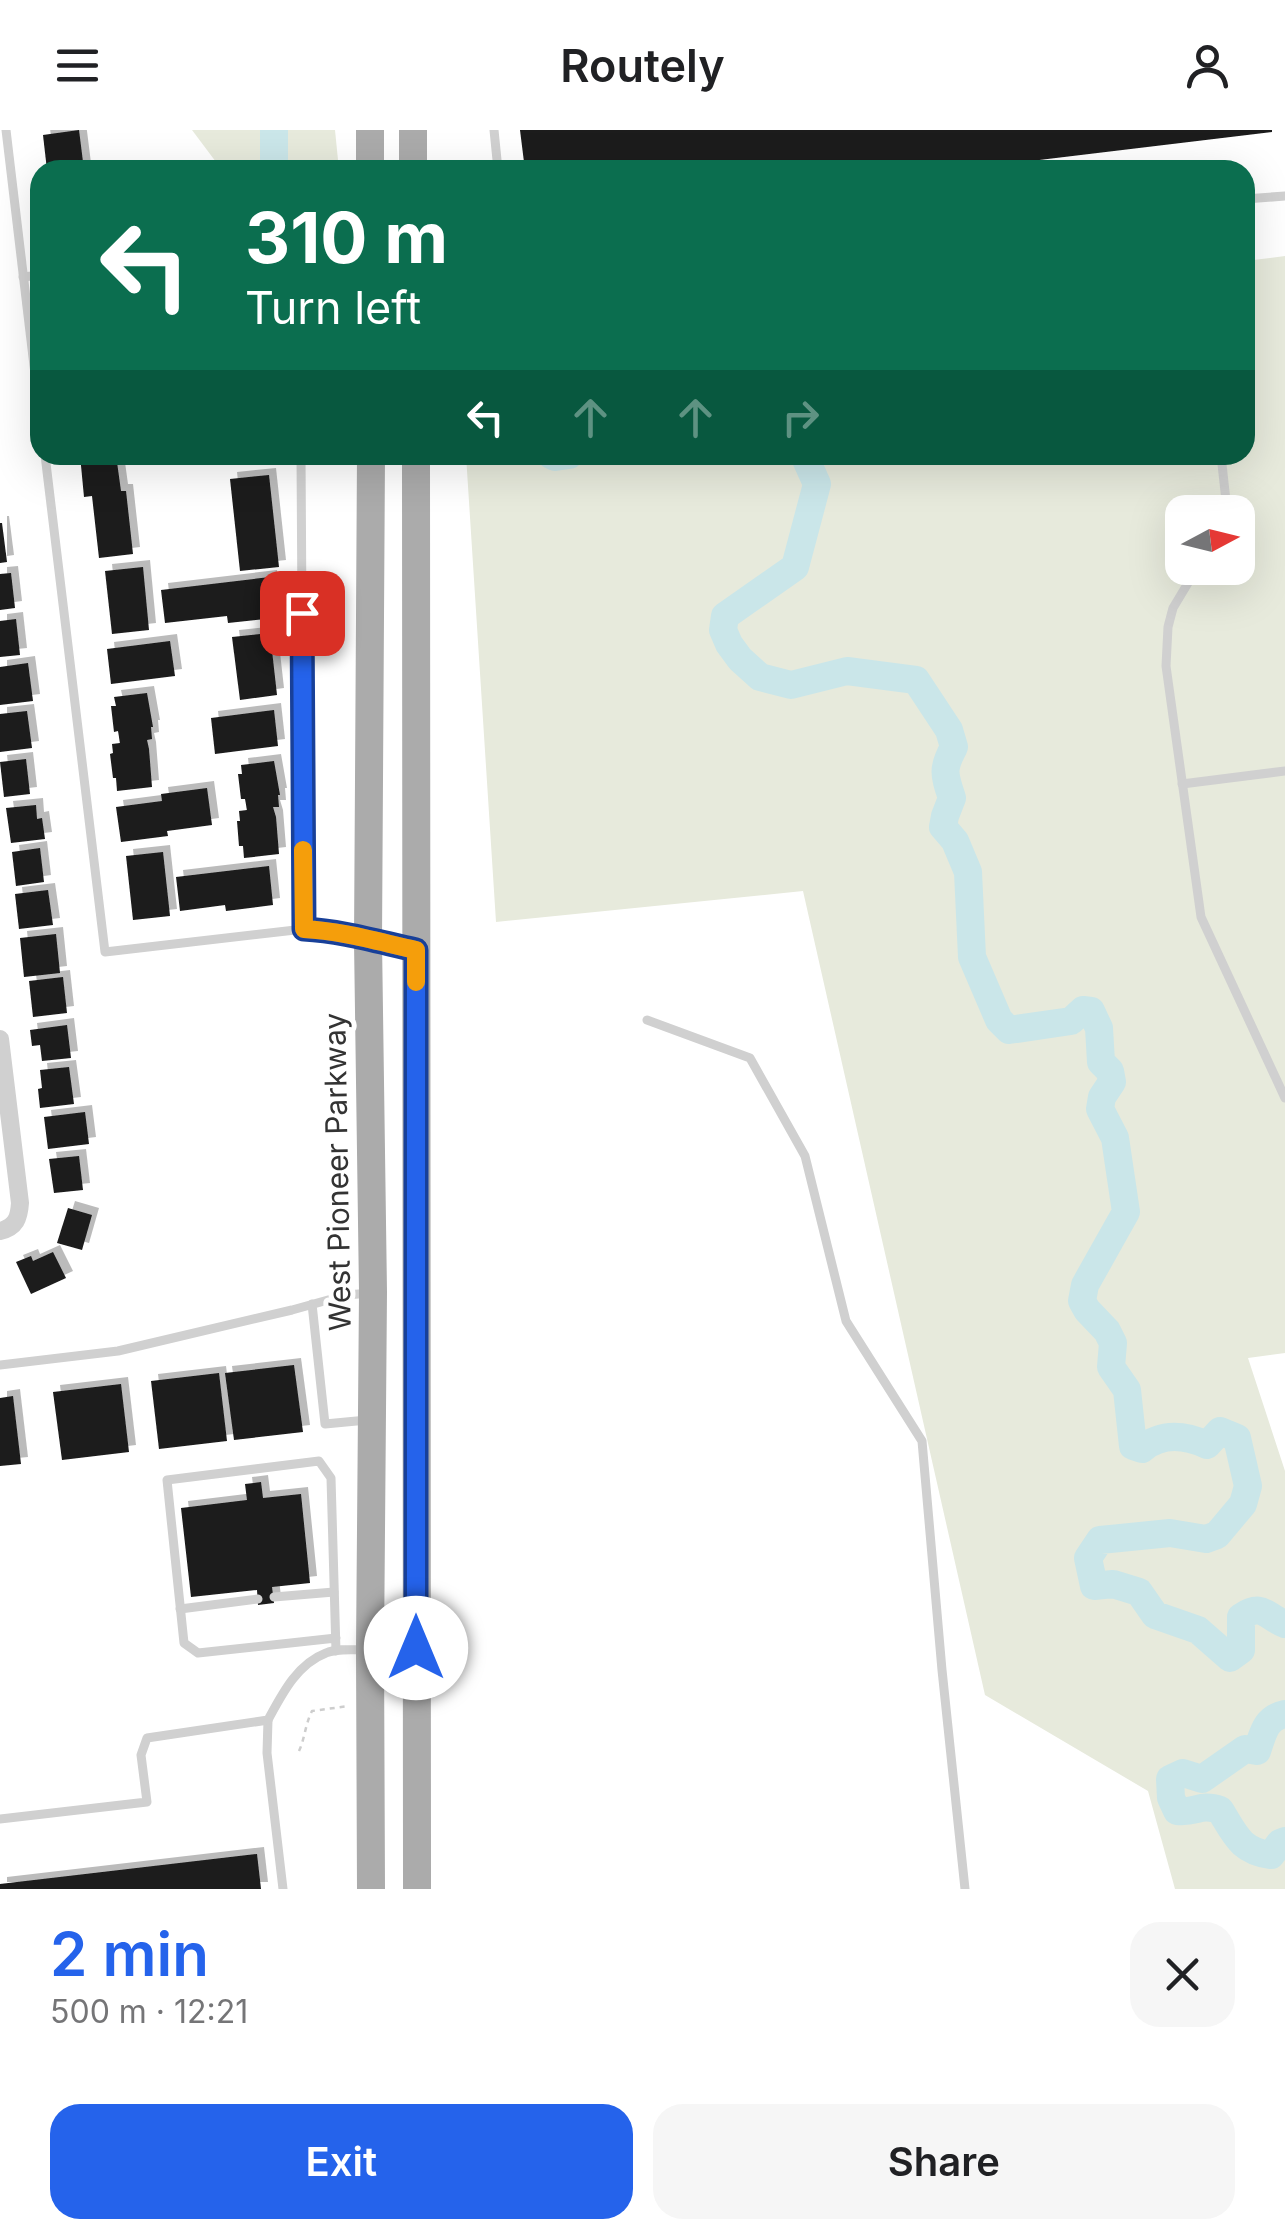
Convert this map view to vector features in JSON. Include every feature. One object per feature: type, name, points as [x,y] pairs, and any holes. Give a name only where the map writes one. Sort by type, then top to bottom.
[{"type":"main road","points":[[370,130],[370,160]]},
{"type":"main road","points":[[412,130],[413,160]]},
{"type":"main road","name":"West Pioneer Parkway","points":[[370,1889],[374,1292],[368,940],[371,465]]},
{"type":"main road","points":[[416,465],[416,1889]]},
{"type":"main road","points":[[370,1650],[416,1648]]},
{"type":"street","points":[[0,1039],[20,1203],[19,1218],[8,1229],[0,1230]]},
{"type":"lane","points":[[6,130],[30,321]]},
{"type":"lane","points":[[494,130],[497,160]]},
{"type":"lane","points":[[1255,198],[1285,196]]},
{"type":"lane","points":[[23,277],[30,276]]},
{"type":"lane","points":[[46,465],[105,952],[304,929],[336,931],[416,950]]},
{"type":"lane","points":[[300,465],[304,929]]},
{"type":"lane","points":[[1222,465],[1225,495]]},
{"type":"lane","points":[[1187,585],[1173,608],[1168,627],[1166,666],[1201,917],[1285,1098]]},
{"type":"lane","points":[[1182,784],[1285,771]]},
{"type":"lane","points":[[647,1020],[750,1058],[804,1156],[846,1321],[922,1441],[966,1889]]},
{"type":"lane","points":[[0,1365],[118,1351],[346,1295],[374,1292]]},
{"type":"lane","points":[[312,1304],[325,1424],[372,1420]]},
{"type":"lane","points":[[336,1638],[198,1653],[184,1643],[166,1480],[318,1461],[331,1478],[336,1638],[336,1651]]},
{"type":"lane","points":[[274,1597],[334,1592]]},
{"type":"lane","points":[[180,1609],[258,1599]]},
{"type":"lane","points":[[283,1889],[267,1753],[268,1720],[284,1690],[303,1667],[328,1652],[370,1650]]},
{"type":"lane","points":[[0,1819],[146,1802],[141,1755],[147,1738],[268,1720]]},
{"type":"path","points":[[299,1751],[312,1711],[355,1706]]},
{"type":"shaded area","points":[[192,130],[335,130],[338,160],[214,160]]},
{"type":"shaded area","points":[[1285,256],[1285,1353],[1248,1358],[1285,1471],[1285,1889],[1175,1889],[1148,1791],[985,1695],[803,891],[496,922],[467,465],[1255,465],[1255,260]]},
{"type":"building","points":[[79,130],[83,160],[46,160],[43,135]]},
{"type":"building","points":[[520,130],[1272,130],[1038,160],[524,160]]},
{"type":"building","points":[[81,465],[117,465],[121,491],[126,491],[133,554],[99,558],[92,496],[84,497]]},
{"type":"building","points":[[269,475],[279,567],[240,571],[230,479]]},
{"type":"building","points":[[0,523],[7,562],[0,563]]},
{"type":"building","points":[[143,567],[149,630],[112,634],[105,571]]},
{"type":"building","points":[[11,573],[15,608],[0,610],[0,574]]},
{"type":"building","points":[[270,577],[275,618],[228,623],[227,616],[165,623],[161,590]]},
{"type":"building","points":[[16,619],[20,655],[0,657],[0,621]]},
{"type":"building","points":[[270,633],[277,695],[240,700],[232,637]]},
{"type":"building","points":[[170,641],[175,676],[111,684],[107,649]]},
{"type":"building","points":[[28,663],[33,701],[0,705],[0,667]]},
{"type":"building","points":[[147,693],[153,727],[152,739],[147,740],[152,787],[117,791],[110,754],[112,744],[120,743],[118,731],[114,732],[111,706],[116,706],[114,697]]},
{"type":"building","points":[[274,710],[278,746],[215,754],[211,718]]},
{"type":"building","points":[[27,711],[32,748],[0,752],[0,714]]},
{"type":"building","points":[[26,759],[30,794],[4,797],[0,762]]},
{"type":"building","points":[[274,761],[280,795],[279,807],[273,807],[279,854],[244,858],[237,821],[239,811],[247,810],[245,799],[241,799],[238,774],[242,774],[241,765]]},
{"type":"building","points":[[207,788],[212,825],[121,842],[116,807],[162,801],[161,794]]},
{"type":"building","points":[[36,805],[45,839],[11,843],[6,808]]},
{"type":"building","points":[[40,848],[44,882],[16,886],[12,852]]},
{"type":"building","points":[[163,852],[170,916],[133,920],[126,856]]},
{"type":"building","points":[[269,866],[273,905],[226,911],[225,905],[180,911],[176,877]]},
{"type":"building","points":[[48,890],[53,925],[19,929],[15,894]]},
{"type":"building","points":[[56,934],[60,973],[24,977],[20,938]]},
{"type":"building","points":[[63,977],[67,1013],[33,1017],[29,981]]},
{"type":"building","points":[[67,1025],[71,1058],[42,1061],[40,1045],[32,1046],[30,1030]]},
{"type":"building","points":[[69,1067],[74,1104],[40,1108],[40,1070]]},
{"type":"building","points":[[85,1112],[89,1144],[48,1149],[44,1117]]},
{"type":"building","points":[[79,1156],[83,1190],[54,1193],[49,1159]]},
{"type":"building","points":[[68,1208],[92,1215],[82,1250],[57,1243]]},
{"type":"building","points":[[53,1252],[66,1278],[31,1294],[16,1262],[31,1256],[33,1261]]},
{"type":"building","points":[[294,1365],[303,1432],[234,1440],[225,1373]]},
{"type":"building","points":[[219,1373],[227,1441],[159,1449],[151,1381]]},
{"type":"building","points":[[121,1384],[129,1452],[62,1460],[53,1392]]},
{"type":"building","points":[[13,1396],[21,1464],[0,1466],[0,1398]]},
{"type":"building","points":[[261,1482],[263,1498],[301,1494],[310,1583],[272,1587],[274,1603],[258,1605],[257,1590],[191,1597],[181,1508],[247,1500],[245,1484]]},
{"type":"building","points":[[257,1854],[261,1889],[0,1889],[0,1884]]},
{"type":"waterway","points":[[274,130],[274,160]]},
{"type":"waterway","points":[[808,465],[817,484],[795,567],[725,616],[723,630],[729,644],[760,677],[791,685],[847,671],[916,680],[949,730],[954,747],[946,772],[952,798],[943,827],[955,841],[968,872],[972,957],[999,1020],[1009,1030],[1071,1021],[1083,1010],[1091,1011],[1099,1028],[1101,1062],[1110,1071],[1112,1082],[1102,1097],[1100,1109],[1115,1138],[1126,1212],[1085,1285],[1082,1301],[1113,1343],[1111,1367],[1127,1390],[1133,1446],[1142,1449],[1174,1437],[1207,1445],[1220,1431],[1237,1438],[1248,1486],[1243,1504],[1217,1535],[1206,1539],[1170,1533],[1100,1540],[1088,1558],[1094,1586],[1113,1584],[1139,1592],[1155,1615],[1198,1630],[1230,1658],[1241,1650],[1241,1617],[1260,1611],[1285,1624]]},
{"type":"waterway","points":[[1285,1714],[1269,1723],[1257,1751],[1245,1749],[1202,1779],[1183,1773],[1170,1779],[1171,1798],[1177,1811],[1208,1807],[1220,1810],[1240,1840],[1261,1853],[1271,1855],[1285,1841]]},
{"type":"slow traffic","points":[[303,850],[304,929],[336,931],[416,950],[416,982]]},
{"type":"route","points":[[302,613],[304,929],[336,931],[416,950],[416,1648]]}]
